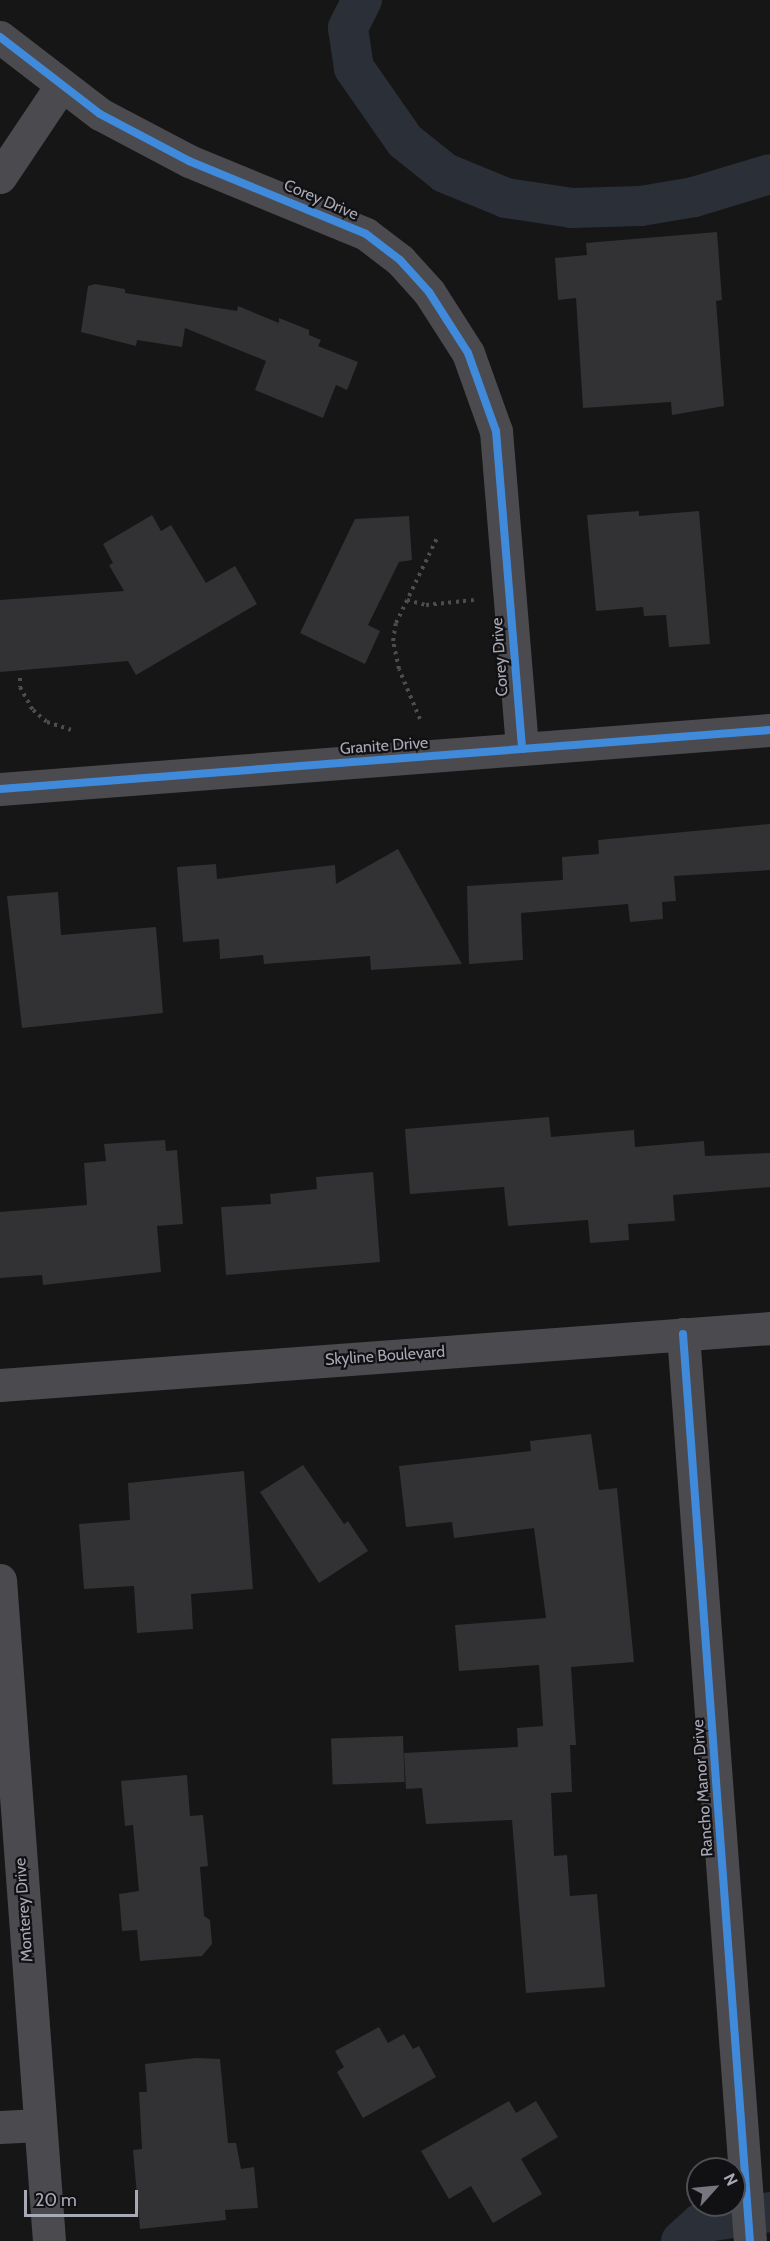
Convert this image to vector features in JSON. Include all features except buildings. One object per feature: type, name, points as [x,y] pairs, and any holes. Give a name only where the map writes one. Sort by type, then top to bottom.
[{"type":"street","name":"Corey Drive","points":[[0,37],[100,114],[189,161],[366,234],[400,260],[451,322],[485,392],[496,431],[522,749]]},
{"type":"street","points":[[0,177],[61,86]]},
{"type":"street","name":"Granite Drive","points":[[0,789],[770,730]]},
{"type":"street","name":"Skyline Boulevard","points":[[0,1385],[770,1328]]},
{"type":"street","name":"Rancho Manor Drive","points":[[683,1334],[750,2241]]},
{"type":"street","name":"Monterey Drive","points":[[0,1580],[49,2241]]},
{"type":"street","points":[[0,2127],[40,2125]]},
{"type":"path","points":[[420,719],[399,669],[393,641],[396,623],[438,536]]},
{"type":"path","points":[[407,600],[426,605],[476,600]]},
{"type":"path","points":[[20,678],[20,687],[33,710],[47,722],[71,730]]},
{"type":"waterway","points":[[362,0],[348,28],[354,68],[405,141],[445,173],[506,198],[572,208],[641,206],[694,197],[770,174]]},
{"type":"waterway","points":[[681,2241],[701,2223],[770,2212]]},
{"type":"cycle path","points":[[0,37],[100,114],[189,161],[366,234],[400,260],[429,292],[468,353],[496,431],[522,749]]},
{"type":"cycle path","points":[[0,789],[770,730]]},
{"type":"cycle path","points":[[683,1334],[750,2241]]}]
